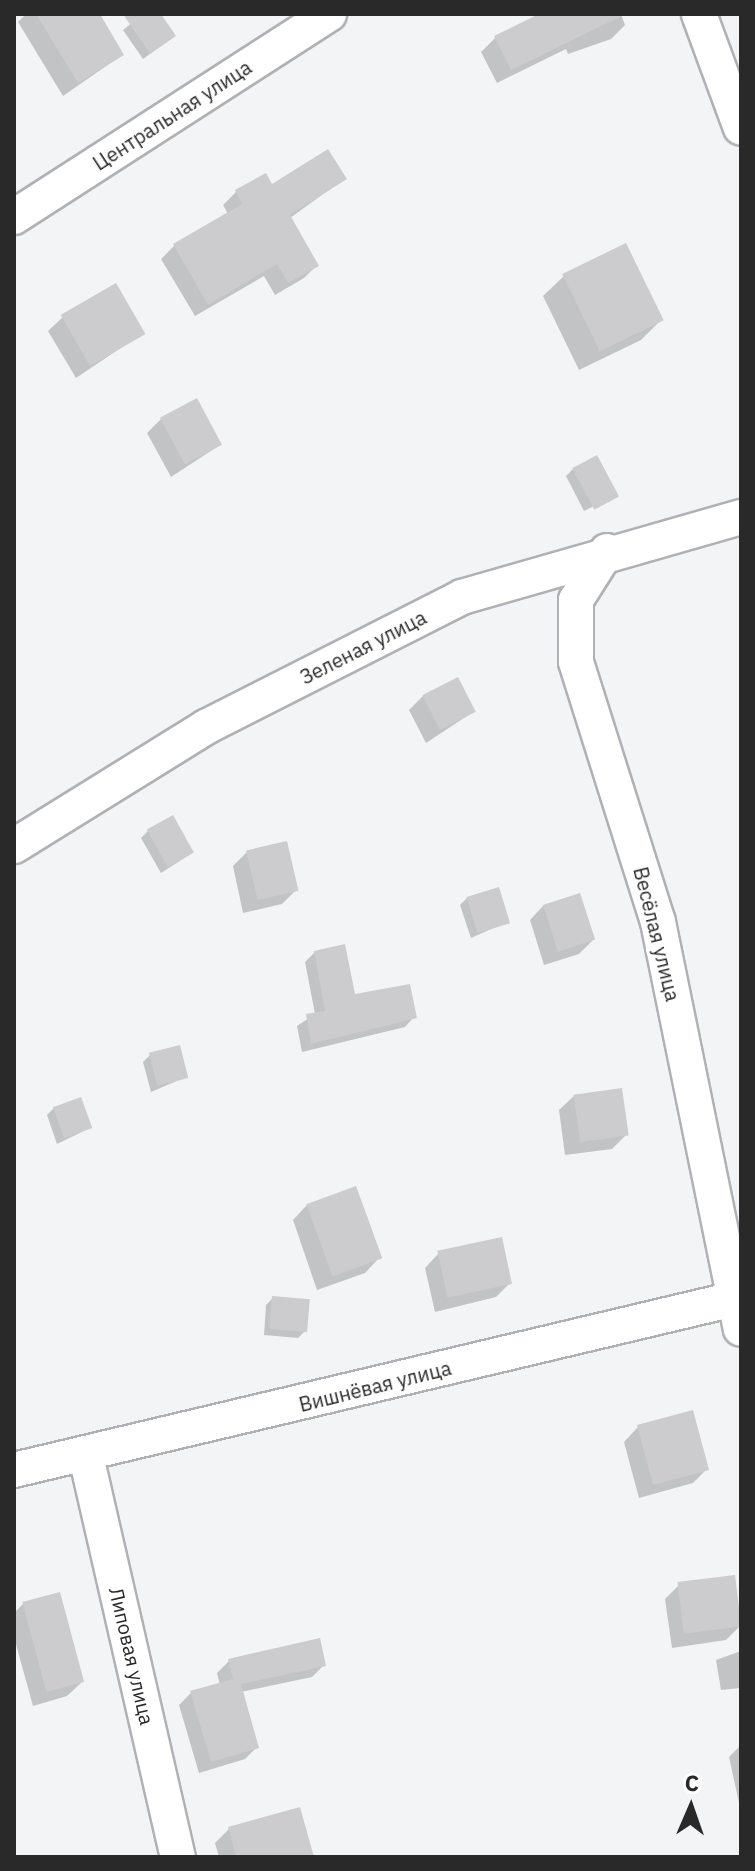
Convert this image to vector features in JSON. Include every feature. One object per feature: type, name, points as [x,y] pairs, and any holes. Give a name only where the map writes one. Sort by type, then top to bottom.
[{"type":"street","name":"Центральная улица","points":[[14,217],[329,14]]},
{"type":"street","points":[[699,14],[741,128]]},
{"type":"street","name":"Зеленая улица","points":[[14,846],[206,727],[462,597],[607,551],[741,517]]},
{"type":"street","name":"Весёлая улица","points":[[607,551],[576,600],[576,662],[658,922],[738,1314]]},
{"type":"street","name":"Вишнёвая улица","points":[[14,1470],[738,1314]]},
{"type":"street","name":"Липовая улица","points":[[86,1456],[178,1857]]},
{"type":"building","points":[[36,14],[100,14],[124,55],[78,83]]},
{"type":"building","points":[[123,14],[161,14],[176,36],[150,54]]},
{"type":"building","points":[[539,14],[626,14],[511,70],[494,36]]},
{"type":"building","points":[[328,149],[347,179],[290,215],[319,266],[288,283],[277,264],[208,305],[173,244],[242,204],[235,190],[266,173],[272,184]]},
{"type":"building","points":[[626,243],[664,320],[600,351],[562,274]]},
{"type":"building","points":[[116,283],[146,334],[90,366],[61,315]]},
{"type":"building","points":[[197,398],[222,445],[185,465],[160,418]]},
{"type":"building","points":[[597,455],[619,496],[594,510],[572,468]]},
{"type":"building","points":[[458,677],[476,712],[440,730],[422,695]]},
{"type":"building","points":[[173,815],[194,853],[168,867],[147,830]]},
{"type":"building","points":[[287,841],[298,891],[258,900],[246,850]]},
{"type":"building","points":[[499,887],[510,923],[478,933],[466,897]]},
{"type":"building","points":[[580,893],[595,940],[558,952],[543,905]]},
{"type":"building","points":[[345,944],[355,994],[410,984],[417,1018],[311,1044],[306,1014],[325,1011],[314,951]]},
{"type":"building","points":[[180,1045],[188,1078],[157,1086],[149,1053]]},
{"type":"building","points":[[622,1088],[629,1136],[580,1142],[573,1095]]},
{"type":"building","points":[[81,1097],[92,1128],[64,1138],[53,1107]]},
{"type":"building","points":[[356,1186],[382,1258],[333,1276],[306,1204]]},
{"type":"building","points":[[502,1237],[512,1284],[447,1298],[437,1251]]},
{"type":"building","points":[[272,1296],[310,1299],[307,1332],[269,1329]]},
{"type":"building","points":[[693,1410],[709,1470],[653,1485],[637,1425]]},
{"type":"building","points":[[735,1575],[741,1627],[684,1634],[677,1582]]},
{"type":"building","points":[[60,1592],[84,1682],[46,1692],[22,1602]]},
{"type":"building","points":[[320,1638],[326,1666],[241,1684],[259,1748],[211,1762],[190,1691],[233,1679],[228,1659]]},
{"type":"building","points":[[300,1807],[314,1857],[236,1857],[228,1827]]}]
